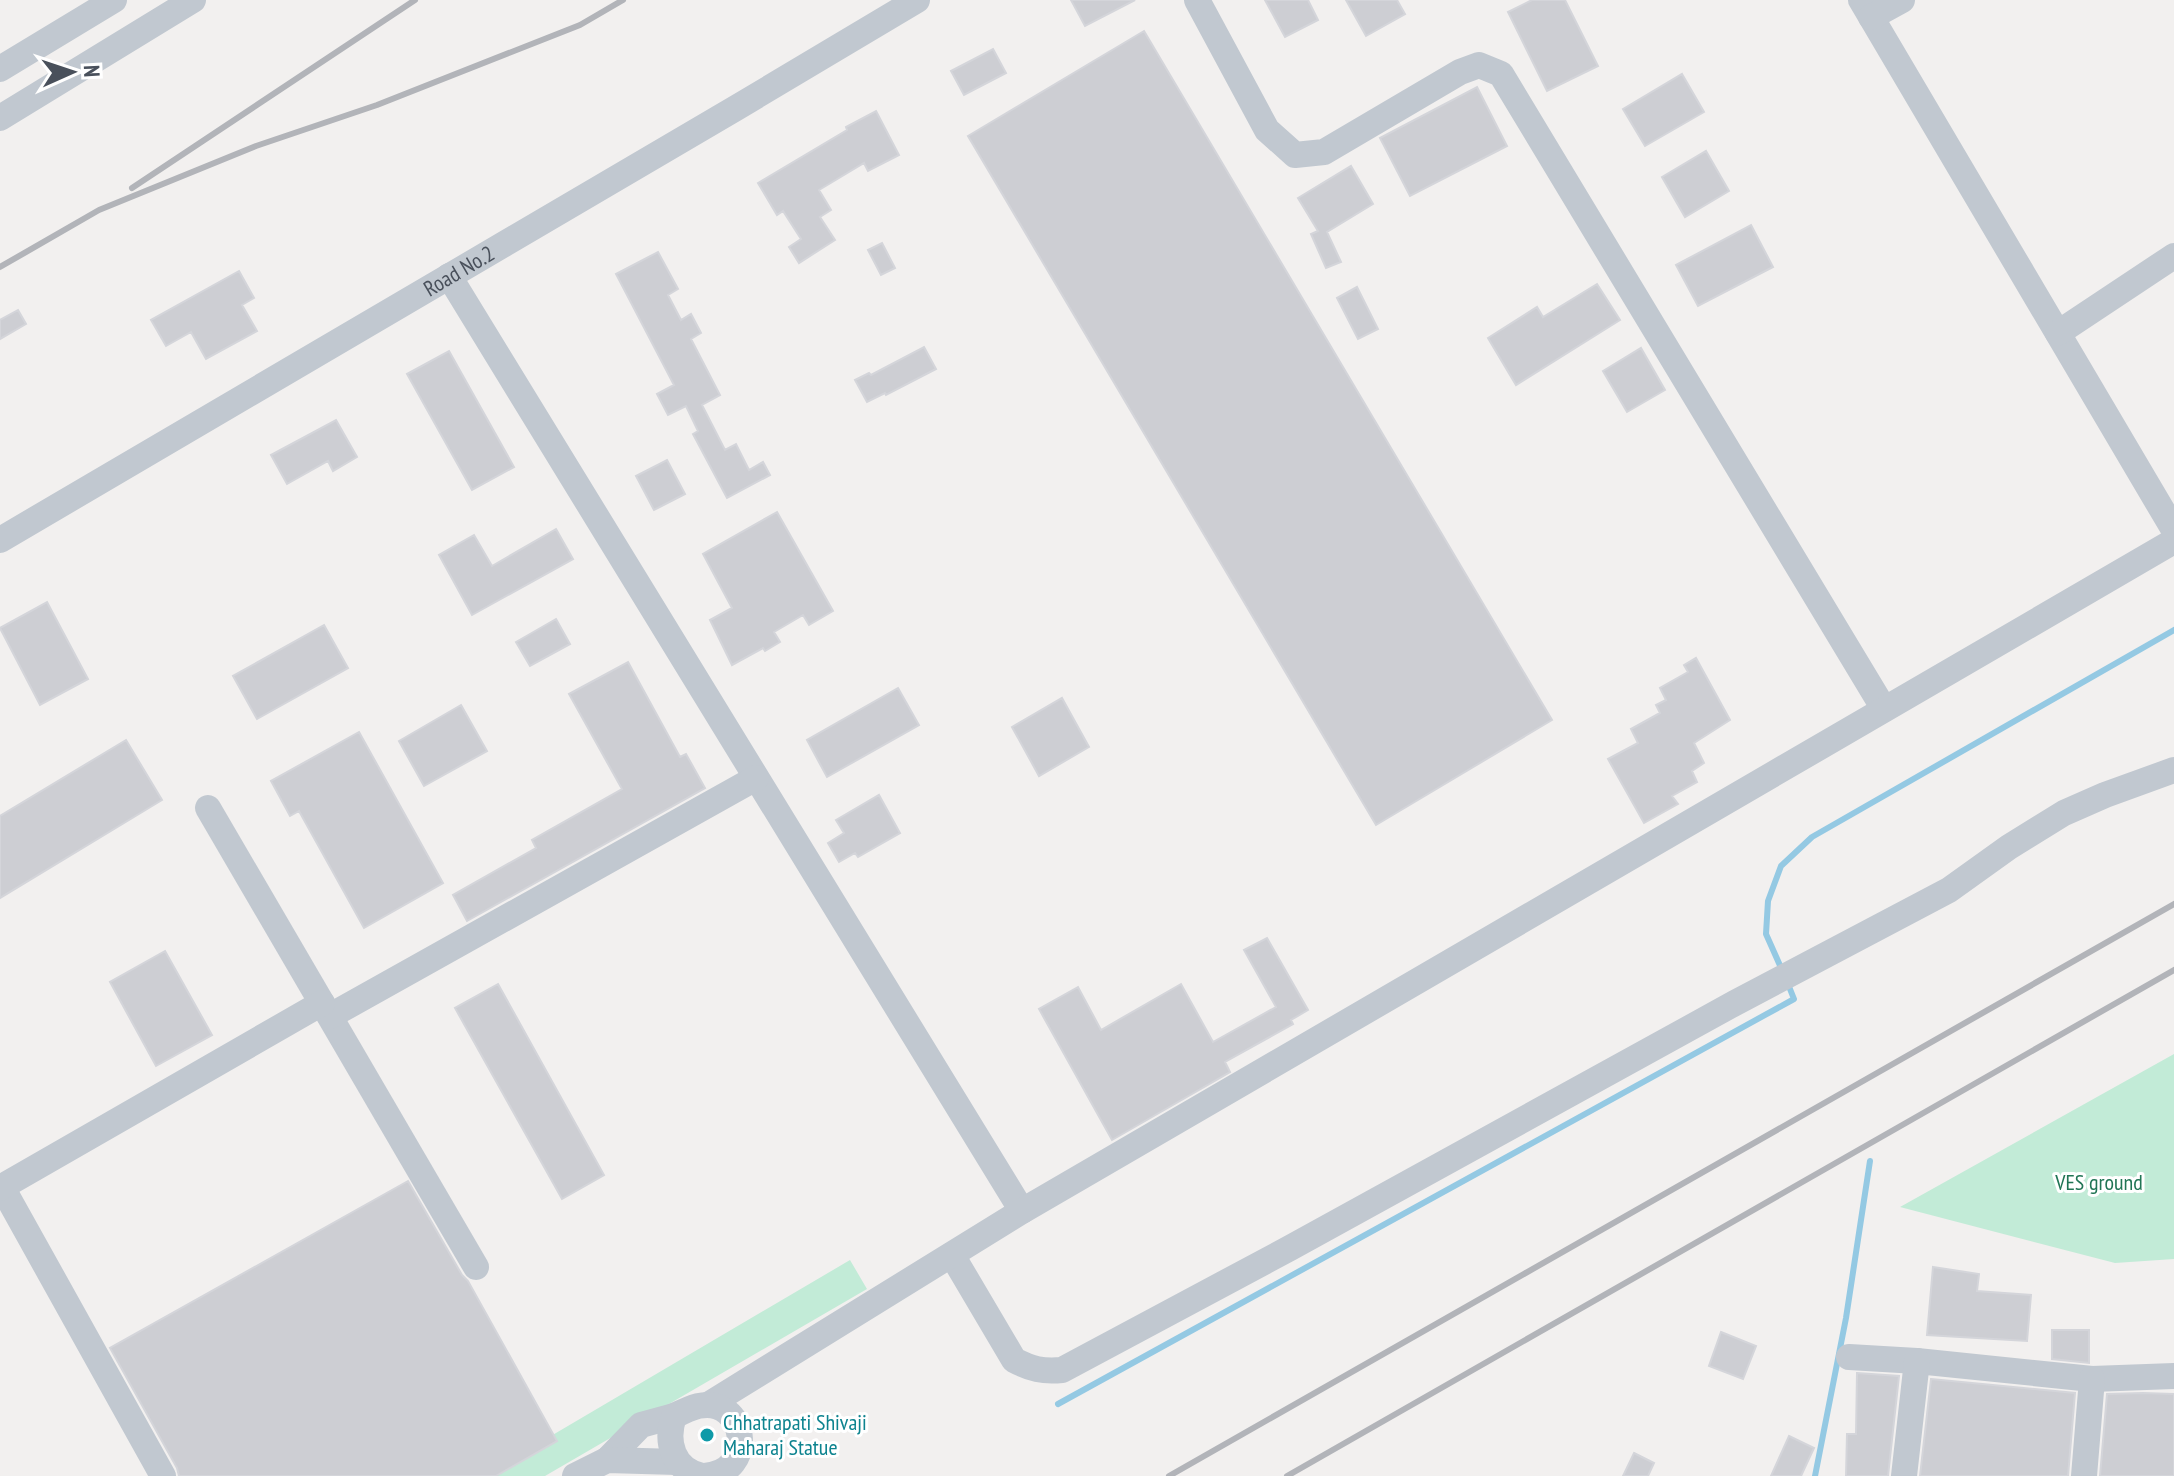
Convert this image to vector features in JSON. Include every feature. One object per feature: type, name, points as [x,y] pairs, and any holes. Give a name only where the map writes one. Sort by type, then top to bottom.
[{"type":"street","points":[[0,69],[84,8],[114,0]]},
{"type":"street","points":[[0,118],[193,0]]},
{"type":"street","points":[[1197,0],[1267,130],[1295,155],[1324,152],[1479,65],[1501,74],[1884,709]]},
{"type":"street","points":[[1902,0],[1866,9],[2174,530]]},
{"type":"street","name":"Road No.2","points":[[0,540],[907,3]]},
{"type":"street","points":[[2058,333],[2174,256]]},
{"type":"street","points":[[449,276],[1022,1211]]},
{"type":"street","points":[[575,1476],[607,1460],[641,1425],[708,1405],[1022,1211],[2174,541]]},
{"type":"street","points":[[952,1255],[1014,1360],[1028,1368],[1046,1372],[1062,1370],[1949,890],[2064,813],[2174,770]]},
{"type":"street","points":[[163,1476],[1,1187],[756,778]]},
{"type":"street","points":[[208,808],[476,1267]]},
{"type":"street","points":[[1849,1357],[2092,1379],[2174,1376]]},
{"type":"street","points":[[1904,1476],[1917,1361]]},
{"type":"street","points":[[738,1428],[759,1374]]},
{"type":"street","points":[[2084,1476],[2092,1379]]},
{"type":"street","points":[[674,1416],[670,1443],[677,1462],[693,1474],[722,1472],[741,1438],[727,1412],[708,1405]]},
{"type":"street","points":[[607,1460],[677,1462]]},
{"type":"green space","name":"VES ground","points":[[2174,1054],[2174,1259],[2115,1263],[1900,1207]]},
{"type":"green space","points":[[850,1260],[867,1289],[545,1476],[483,1476]]},
{"type":"building","points":[[1071,0],[1135,0],[1085,26]]},
{"type":"building","points":[[1265,0],[1308,0],[1318,20],[1285,37]]},
{"type":"building","points":[[1346,0],[1397,0],[1405,14],[1366,36]]},
{"type":"building","points":[[1532,0],[1565,0],[1598,66],[1547,91],[1508,12]]},
{"type":"building","points":[[1144,31],[1552,720],[1376,825],[968,136]]},
{"type":"building","points":[[993,49],[1006,73],[964,95],[951,71]]},
{"type":"building","points":[[1682,74],[1704,112],[1645,146],[1623,109]]},
{"type":"building","points":[[1477,87],[1507,146],[1410,196],[1380,138]]},
{"type":"building","points":[[876,111],[899,155],[868,171],[864,163],[819,190],[831,210],[820,217],[835,240],[799,263],[789,247],[801,239],[783,211],[777,215],[758,183]]},
{"type":"building","points":[[1706,151],[1729,191],[1685,217],[1662,177]]},
{"type":"building","points":[[1351,166],[1373,204],[1327,232],[1341,262],[1326,268],[1311,234],[1318,231],[1298,198]]},
{"type":"building","points":[[1751,225],[1773,267],[1698,306],[1676,265]]},
{"type":"building","points":[[882,243],[895,268],[881,275],[868,250]]},
{"type":"building","points":[[658,252],[678,289],[668,295],[681,320],[691,314],[701,333],[691,339],[720,395],[702,405],[725,450],[736,444],[749,470],[763,462],[770,475],[727,498],[693,434],[698,431],[686,406],[668,415],[657,394],[674,385],[616,274]]},
{"type":"building","points":[[239,271],[254,298],[242,305],[257,331],[206,359],[191,332],[166,346],[151,320]]},
{"type":"building","points":[[1597,284],[1620,320],[1516,385],[1488,338],[1537,307],[1543,317]]},
{"type":"building","points":[[1357,287],[1378,329],[1358,339],[1337,298]]},
{"type":"building","points":[[18,310],[26,324],[0,339],[0,320]]},
{"type":"building","points":[[924,347],[936,369],[867,402],[855,380]]},
{"type":"building","points":[[1641,348],[1665,390],[1627,412],[1603,371]]},
{"type":"building","points":[[449,351],[514,467],[472,490],[407,374]]},
{"type":"building","points":[[336,420],[357,457],[333,471],[328,461],[287,484],[271,455]]},
{"type":"building","points":[[667,460],[685,494],[654,510],[636,476]]},
{"type":"building","points":[[777,512],[833,611],[809,625],[803,615],[774,632],[780,642],[732,665],[710,620],[732,608],[703,554]]},
{"type":"building","points":[[556,529],[573,559],[472,615],[439,555],[474,535],[492,566]]},
{"type":"building","points":[[47,602],[88,679],[40,705],[0,628]]},
{"type":"building","points":[[556,619],[570,644],[530,666],[516,642]]},
{"type":"building","points":[[324,625],[348,668],[257,719],[233,676]]},
{"type":"building","points":[[1696,658],[1730,720],[1694,743],[1704,763],[1692,771],[1697,782],[1672,796],[1678,804],[1644,823],[1608,759],[1638,743],[1631,729],[1660,713],[1656,705],[1666,700],[1660,688],[1688,672],[1684,665]]},
{"type":"building","points":[[628,662],[680,757],[686,754],[705,788],[467,921],[453,895],[536,848],[532,840],[622,789],[569,694]]},
{"type":"building","points":[[898,688],[919,725],[827,777],[807,740]]},
{"type":"building","points":[[1062,698],[1089,747],[1039,776],[1012,727]]},
{"type":"building","points":[[461,705],[487,751],[424,786],[399,741]]},
{"type":"building","points":[[359,732],[443,883],[364,928],[299,811],[290,816],[271,781]]},
{"type":"building","points":[[126,740],[162,800],[0,898],[0,816]]},
{"type":"building","points":[[879,795],[900,833],[858,857],[855,853],[839,862],[828,843],[844,833],[836,820]]},
{"type":"building","points":[[1267,938],[1308,1010],[1291,1020],[1293,1024],[1225,1062],[1230,1072],[1112,1140],[1039,1009],[1078,987],[1101,1030],[1181,984],[1213,1042],[1276,1007],[1244,950]]},
{"type":"building","points":[[165,951],[212,1035],[156,1066],[110,982]]},
{"type":"building","points":[[498,984],[604,1175],[562,1199],[455,1008]]},
{"type":"building","points":[[408,1181],[557,1441],[496,1476],[179,1476],[110,1348]]},
{"type":"building","points":[[1933,1267],[1979,1274],[1977,1291],[2031,1295],[2027,1341],[1927,1335]]},
{"type":"building","points":[[2052,1330],[2089,1330],[2089,1363],[2052,1359]]},
{"type":"building","points":[[1721,1332],[1756,1346],[1743,1379],[1709,1366]]},
{"type":"building","points":[[1857,1373],[1899,1376],[1888,1476],[1846,1476],[1847,1434],[1856,1434]]},
{"type":"building","points":[[1931,1379],[2075,1393],[2068,1476],[1920,1476]]},
{"type":"building","points":[[2107,1394],[2174,1394],[2174,1476],[2100,1476]]},
{"type":"building","points":[[1789,1436],[1814,1448],[1801,1476],[1771,1476]]},
{"type":"building","points":[[1634,1453],[1654,1463],[1648,1476],[1623,1476]]},
{"type":"waterway","points":[[1782,970],[1766,934],[1768,901],[1781,866],[1812,837],[2174,630]]},
{"type":"waterway","points":[[1058,1404],[1794,999],[1788,984]]},
{"type":"waterway","points":[[1815,1476],[1846,1318],[1870,1161]]},
{"type":"railway","points":[[132,188],[415,0]]},
{"type":"railway","points":[[0,267],[99,210],[256,146],[377,105],[580,25],[623,0]]},
{"type":"railway","points":[[1169,1476],[2174,904]]},
{"type":"railway","points":[[1287,1476],[2174,970]]},
{"type":"place","name":"Chhatrapati Shivaji Maharaj Statue","points":[[707,1435]]}]
